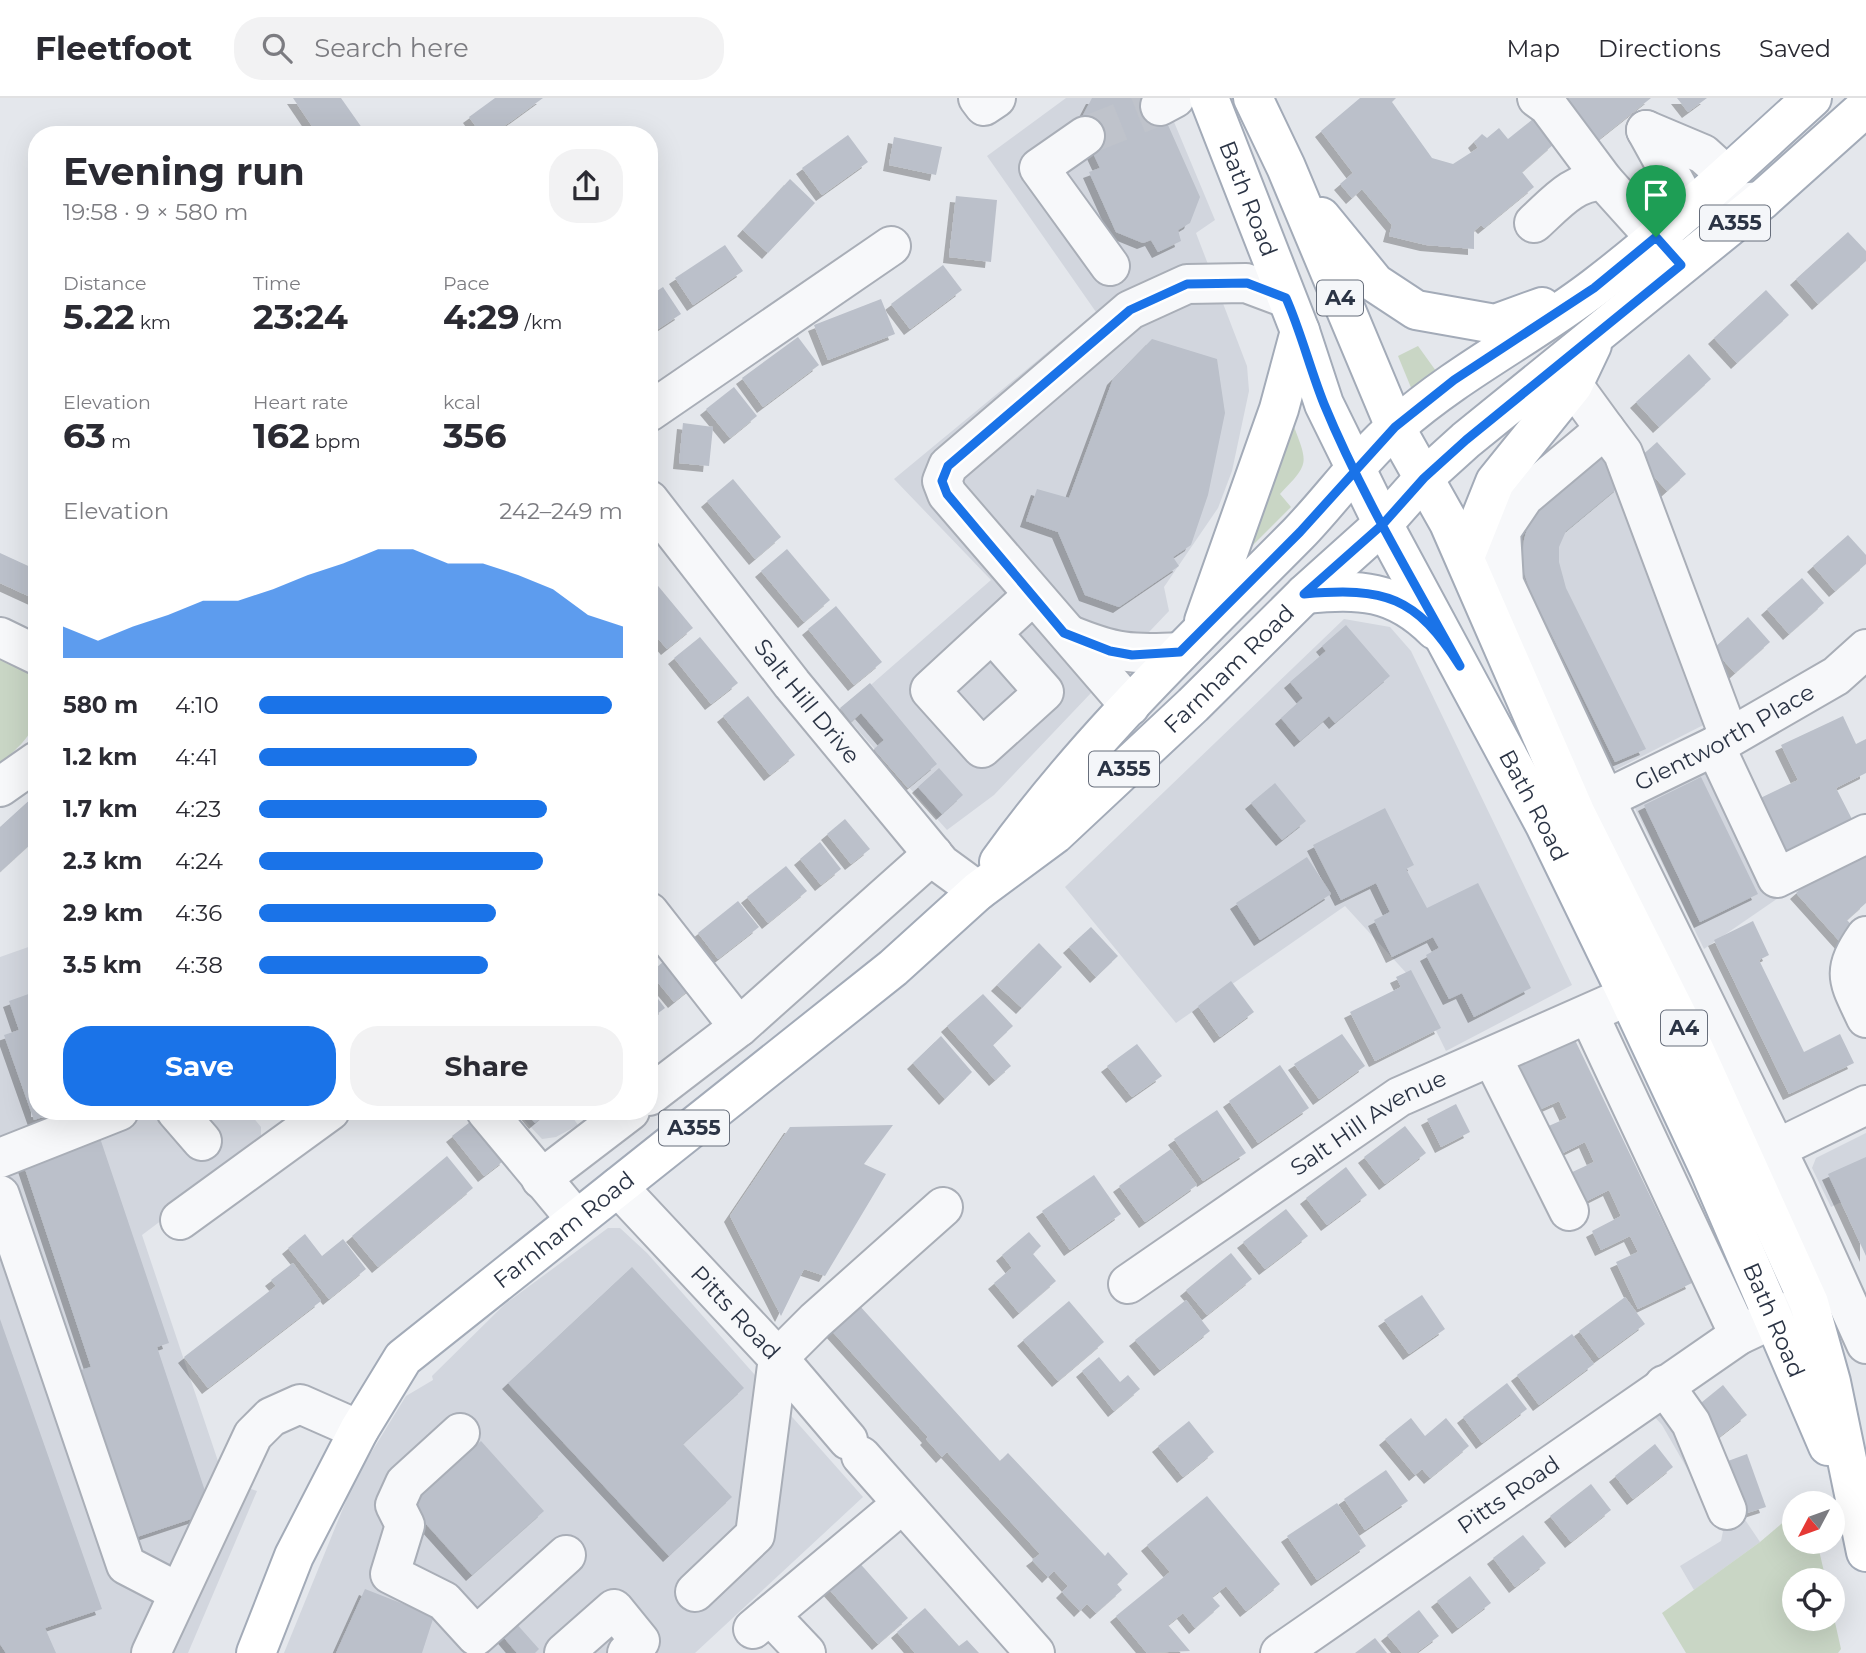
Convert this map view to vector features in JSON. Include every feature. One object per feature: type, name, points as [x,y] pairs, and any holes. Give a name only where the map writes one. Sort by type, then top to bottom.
[{"type":"main road","name":"Bath Road","points":[[1209,98],[1293,314],[1324,404],[1383,524],[1545,825],[1628,996],[1709,1169],[1811,1411],[1864,1527]]},
{"type":"main road","name":"Bath Road","points":[[1253,98],[1286,167],[1395,427],[1465,557],[1590,806],[1695,1051],[1809,1303],[1831,1382],[1864,1527]]},
{"type":"main road","name":"A355","points":[[1383,524],[1424,478],[1681,265],[1737,202],[1793,104]]},
{"type":"main road","name":"A355","points":[[1357,470],[1395,427],[1454,380],[1594,288],[1689,208],[1737,202],[1866,107]]},
{"type":"main road","points":[[1286,167],[1340,243],[1375,283],[1416,310],[1495,324],[1594,288]]},
{"type":"main road","points":[[1191,640],[1279,409],[1293,314]]},
{"type":"main road","points":[[1465,557],[1495,482],[1573,385],[1599,332]]},
{"type":"main road","name":"Farnham Road","points":[[978,891],[1036,810],[1191,640],[1300,532],[1357,470]]},
{"type":"main road","name":"Farnham Road","points":[[256,1653],[294,1556],[359,1430],[403,1358],[893,968],[978,891],[1055,834],[1193,705],[1304,594],[1383,524]]},
{"type":"main road","points":[[1304,594],[1350,590],[1381,595],[1401,602],[1440,634],[1460,666]]},
{"type":"street","points":[[978,98],[984,106],[996,98]]},
{"type":"street","points":[[1537,98],[1548,106],[1604,181],[1681,265]]},
{"type":"street","points":[[1689,208],[1646,130],[1703,154],[1737,202]]},
{"type":"street","points":[[1085,136],[1039,168],[1110,266]]},
{"type":"street","points":[[1534,223],[1576,187],[1585,182],[1604,181]]},
{"type":"street","points":[[658,406],[891,246]]},
{"type":"street","points":[[1130,706],[1064,633],[947,494],[942,481],[948,466],[1130,310],[1187,284],[1247,283],[1293,314]]},
{"type":"street","points":[[1573,385],[1623,453],[1722,741],[1777,878],[1866,834]]},
{"type":"street","name":"Bath Road","points":[[1605,429],[1524,497],[1501,531],[1504,583],[1590,806],[1795,1186],[1866,1344]]},
{"type":"street","name":"Salt Hill Drive","points":[[658,512],[792,684],[933,855],[978,891]]},
{"type":"street","points":[[992,633],[1033,595]]},
{"type":"street","points":[[1064,633],[1110,651],[1132,655],[1191,640]]},
{"type":"street","points":[[0,637],[28,651]]},
{"type":"street","name":"Glentworth Place","points":[[1590,806],[1722,741],[1836,676],[1866,649]]},
{"type":"street","points":[[0,787],[28,767]]},
{"type":"street","points":[[658,1089],[739,1027],[933,855]]},
{"type":"street","points":[[658,924],[739,1027]]},
{"type":"street","points":[[1866,936],[1854,953],[1847,977],[1866,1018]]},
{"type":"street","name":"Salt Hill Avenue","points":[[1128,1284],[1399,1097],[1628,996]]},
{"type":"street","points":[[1589,1015],[1739,1335]]},
{"type":"street","points":[[1492,1057],[1569,1211]]},
{"type":"street","points":[[1776,1149],[1866,1105]]},
{"type":"street","points":[[0,1158],[96,1120]]},
{"type":"street","points":[[184,1120],[202,1141]]},
{"type":"street","points":[[180,1220],[318,1120]]},
{"type":"street","points":[[493,1120],[575,1219]]},
{"type":"street","points":[[541,1180],[618,1120]]},
{"type":"street","name":"Pitts Road","points":[[618,1187],[778,1357],[902,1504],[1035,1653]]},
{"type":"street","points":[[0,1195],[126,1565],[178,1592]]},
{"type":"street","points":[[695,1592],[755,1535],[778,1357],[943,1207]]},
{"type":"street","name":"Pitts Road","points":[[1280,1653],[1739,1335],[1809,1303]]},
{"type":"street","points":[[1664,1385],[1690,1423],[1727,1510]]},
{"type":"street","points":[[151,1653],[253,1435],[271,1417],[300,1404],[359,1430]]},
{"type":"street","points":[[460,1433],[405,1483],[395,1505],[405,1525],[390,1574],[444,1601],[475,1647],[566,1555]]},
{"type":"street","points":[[806,1653],[762,1622],[902,1504]]},
{"type":"street","points":[[564,1653],[614,1609],[640,1641],[627,1653]]},
{"type":"shaded area","points":[[1066,98],[1164,98],[1215,220],[1196,233],[1247,366],[1249,391],[1232,471],[1218,508],[1164,587],[1169,611],[994,795],[947,830],[841,711],[991,580],[894,479],[1096,312],[987,156]]},
{"type":"shaded area","points":[[1630,440],[1729,712],[1609,773],[1506,560],[1523,504]]},
{"type":"shaded area","points":[[1344,619],[1390,627],[1411,651],[1572,985],[1446,1051],[1409,976],[1345,906],[1176,1023],[1065,887]]},
{"type":"shaded area","points":[[1718,751],[1781,896],[1704,949],[1629,796]]},
{"type":"shaded area","points":[[28,947],[28,1120],[255,1120],[261,1127],[261,1146],[142,1235],[224,1479],[257,1491],[188,1653],[0,1653],[0,957]]},
{"type":"shaded area","points":[[524,1120],[574,1120],[578,1125],[556,1137],[542,1139]]},
{"type":"shaded area","points":[[1866,1133],[1866,1190],[1831,1207],[1812,1168],[1816,1158]]},
{"type":"shaded area","points":[[608,1228],[620,1228],[647,1253],[863,1497],[695,1653],[284,1653],[355,1479],[406,1396],[433,1380],[432,1376],[505,1304]]},
{"type":"shaded area","points":[[1673,1396],[1674,1414],[1760,1542],[1694,1590],[1680,1566],[1721,1541],[1723,1531],[1662,1425],[1652,1414]]},
{"type":"green space","points":[[1418,346],[1436,371],[1412,390],[1398,356]]},
{"type":"green space","points":[[1293,424],[1302,447],[1303,462],[1297,476],[1280,494],[1291,507],[1247,551]]},
{"type":"green space","points":[[0,651],[28,671],[28,736],[0,764]]},
{"type":"green space","points":[[1782,1523],[1782,1554],[1820,1554],[1823,1568],[1782,1568],[1782,1631],[1837,1631],[1841,1649],[1838,1653],[1686,1653],[1662,1613]]},
{"type":"building","points":[[293,98],[341,98],[361,126],[312,126]]},
{"type":"building","points":[[495,98],[543,98],[504,126],[476,126],[469,117]]},
{"type":"building","points":[[1092,98],[1156,98],[1200,197],[1190,223],[1178,230],[1181,241],[1158,252],[1151,240],[1143,243],[1116,232],[1089,172],[1100,168],[1079,123]]},
{"type":"building","points":[[1360,98],[1396,98],[1392,102],[1432,158],[1453,164],[1478,148],[1474,142],[1482,134],[1487,138],[1499,128],[1508,139],[1533,119],[1554,144],[1522,172],[1534,187],[1484,228],[1481,225],[1474,231],[1474,249],[1426,245],[1389,236],[1392,225],[1362,189],[1352,198],[1340,184],[1353,173],[1321,131]]},
{"type":"building","points":[[1556,98],[1651,98],[1593,144]]},
{"type":"building","points":[[1677,98],[1707,98],[1688,112]]},
{"type":"building","points":[[848,135],[868,162],[822,195],[802,168]]},
{"type":"building","points":[[894,137],[942,147],[936,175],[889,165]]},
{"type":"building","points":[[790,179],[815,203],[768,253],[743,230]]},
{"type":"building","points":[[956,196],[997,200],[991,262],[949,257]]},
{"type":"building","points":[[1848,232],[1866,251],[1866,261],[1818,304],[1796,279]]},
{"type":"building","points":[[725,245],[743,271],[693,305],[675,278]]},
{"type":"building","points":[[943,265],[962,290],[910,329],[891,304]]},
{"type":"building","points":[[663,287],[681,314],[658,329],[658,290]]},
{"type":"building","points":[[1766,290],[1789,315],[1737,363],[1714,338]]},
{"type":"building","points":[[881,299],[895,334],[828,360],[814,325]]},
{"type":"building","points":[[798,337],[819,365],[763,407],[742,378]]},
{"type":"building","points":[[1152,339],[1217,359],[1225,413],[1208,495],[1191,545],[1173,557],[1179,566],[1119,607],[1085,595],[1058,532],[1026,521],[1037,489],[1069,498],[1113,379]]},
{"type":"building","points":[[1689,354],[1711,379],[1659,427],[1636,402]]},
{"type":"building","points":[[734,387],[757,416],[730,438],[706,409]]},
{"type":"building","points":[[683,423],[713,427],[709,466],[679,463]]},
{"type":"building","points":[[1657,442],[1686,474],[1667,491],[1638,459]]},
{"type":"building","points":[[1604,451],[1620,486],[1566,531],[1559,547],[1559,562],[1566,588],[1646,749],[1615,762],[1530,591],[1522,566],[1524,540],[1529,522],[1542,502]]},
{"type":"building","points":[[733,479],[781,537],[755,559],[707,501]]},
{"type":"building","points":[[1848,535],[1866,555],[1866,564],[1835,591],[1813,566]]},
{"type":"building","points":[[787,549],[830,600],[804,622],[761,571]]},
{"type":"building","points":[[0,553],[28,566],[28,596],[0,583]]},
{"type":"building","points":[[1802,578],[1824,603],[1789,634],[1767,609]]},
{"type":"building","points":[[658,586],[693,628],[667,649],[658,638]]},
{"type":"building","points":[[836,606],[882,662],[854,685],[808,629]]},
{"type":"building","points":[[1748,617],[1770,642],[1735,673],[1713,649]]},
{"type":"building","points":[[1346,625],[1390,676],[1335,723],[1329,716],[1300,741],[1281,718],[1303,698],[1290,682],[1326,651],[1322,646]]},
{"type":"building","points":[[700,637],[738,683],[711,704],[674,658]]},
{"type":"building","points":[[870,683],[937,764],[908,788],[874,749],[884,740],[861,713],[851,722],[840,708]]},
{"type":"building","points":[[748,696],[795,755],[770,775],[723,716]]},
{"type":"building","points":[[1843,716],[1856,744],[1866,739],[1866,773],[1836,788],[1853,821],[1787,853],[1774,827],[1752,802],[1798,780],[1781,745]]},
{"type":"building","points":[[939,768],[963,795],[942,814],[918,787]]},
{"type":"building","points":[[1701,777],[1758,894],[1700,922],[1644,805]]},
{"type":"building","points":[[1275,783],[1306,821],[1282,840],[1251,803]]},
{"type":"building","points":[[28,801],[28,846],[0,872],[0,827]]},
{"type":"building","points":[[1385,808],[1414,865],[1406,869],[1427,908],[1478,883],[1531,988],[1474,1017],[1462,993],[1449,999],[1426,955],[1439,948],[1433,937],[1392,957],[1374,920],[1390,912],[1376,883],[1341,900],[1313,845]]},
{"type":"building","points":[[845,819],[870,849],[851,864],[827,834]]},
{"type":"building","points":[[820,842],[841,869],[821,885],[800,859]]},
{"type":"building","points":[[1849,847],[1860,860],[1866,855],[1866,903],[1847,920],[1857,931],[1842,944],[1796,893]]},
{"type":"building","points":[[1307,857],[1331,894],[1260,940],[1236,903]]},
{"type":"building","points":[[786,866],[807,891],[768,923],[747,897]]},
{"type":"building","points":[[738,901],[759,927],[718,959],[698,933]]},
{"type":"building","points":[[1753,921],[1769,955],[1759,960],[1804,1052],[1840,1034],[1854,1063],[1789,1094],[1714,940]]},
{"type":"building","points":[[1091,927],[1118,956],[1096,977],[1069,947]]},
{"type":"building","points":[[1039,943],[1062,967],[1022,1008],[997,985]]},
{"type":"building","points":[[670,956],[695,985],[674,1002],[658,983],[658,966]]},
{"type":"building","points":[[1411,970],[1441,1028],[1375,1061],[1350,1012],[1401,987],[1396,977]]},
{"type":"building","points":[[1231,981],[1254,1012],[1220,1037],[1198,1006]]},
{"type":"building","points":[[28,994],[28,1103],[4,1035],[19,1030],[9,1001]]},
{"type":"building","points":[[983,994],[1013,1026],[993,1045],[1011,1066],[995,1080],[947,1026]]},
{"type":"building","points":[[658,999],[665,1008],[658,1013]]},
{"type":"building","points":[[1342,1034],[1365,1066],[1319,1099],[1294,1064]]},
{"type":"building","points":[[941,1036],[972,1072],[945,1099],[913,1063]]},
{"type":"building","points":[[1575,1040],[1692,1283],[1638,1309],[1616,1262],[1638,1252],[1630,1236],[1601,1250],[1592,1231],[1621,1216],[1609,1190],[1583,1203],[1568,1174],[1594,1162],[1585,1142],[1557,1156],[1544,1128],[1567,1118],[1559,1101],[1541,1109],[1520,1066]]},
{"type":"building","points":[[1137,1044],[1162,1076],[1132,1097],[1107,1066]]},
{"type":"building","points":[[1280,1065],[1309,1108],[1258,1143],[1229,1101]]},
{"type":"building","points":[[1456,1104],[1470,1132],[1441,1147],[1427,1119]]},
{"type":"building","points":[[1217,1110],[1246,1153],[1203,1181],[1174,1139]]},
{"type":"building","points":[[475,1120],[506,1159],[484,1176],[452,1136]]},
{"type":"building","points":[[893,1125],[864,1164],[886,1174],[825,1276],[804,1269],[781,1316],[730,1216],[790,1127]]},
{"type":"building","points":[[1405,1126],[1426,1153],[1385,1184],[1364,1157]]},
{"type":"building","points":[[99,1135],[169,1343],[157,1347],[212,1512],[137,1537],[81,1370],[91,1367],[22,1160]]},
{"type":"building","points":[[1171,1149],[1197,1185],[1145,1222],[1119,1186]]},
{"type":"building","points":[[447,1156],[473,1188],[378,1267],[352,1236]]},
{"type":"building","points":[[1866,1157],[1866,1256],[1828,1174]]},
{"type":"building","points":[[1346,1167],[1367,1195],[1327,1225],[1306,1198]]},
{"type":"building","points":[[1094,1175],[1121,1214],[1070,1250],[1042,1211]]},
{"type":"building","points":[[1286,1209],[1308,1236],[1265,1269],[1243,1242]]},
{"type":"building","points":[[1029,1232],[1041,1246],[1033,1254],[1056,1281],[1019,1313],[994,1283],[1012,1268],[1002,1255]]},
{"type":"building","points":[[305,1234],[322,1256],[343,1239],[366,1269],[329,1299],[288,1248]]},
{"type":"building","points":[[1231,1253],[1252,1279],[1207,1315],[1186,1290]]},
{"type":"building","points":[[293,1263],[321,1301],[208,1388],[184,1357],[276,1286],[271,1280]]},
{"type":"building","points":[[632,1267],[744,1388],[683,1444],[732,1497],[669,1556],[508,1383]]},
{"type":"building","points":[[1422,1295],[1445,1329],[1409,1354],[1384,1320]]},
{"type":"building","points":[[1625,1297],[1645,1324],[1599,1358],[1579,1331]]},
{"type":"building","points":[[1186,1300],[1210,1331],[1160,1370],[1135,1340]]},
{"type":"building","points":[[1069,1301],[1104,1342],[1058,1381],[1023,1340]]},
{"type":"building","points":[[859,1305],[1000,1461],[1008,1453],[1105,1556],[1108,1552],[1128,1574],[1117,1584],[1122,1590],[1096,1613],[1087,1604],[1080,1611],[1062,1592],[1068,1586],[1054,1571],[1048,1577],[1032,1560],[1040,1554],[947,1452],[942,1457],[926,1439],[928,1437],[831,1330]]},
{"type":"building","points":[[0,1319],[102,1609],[45,1628],[56,1653],[6,1653],[0,1644]]},
{"type":"building","points":[[1572,1334],[1594,1364],[1539,1405],[1517,1375]]},
{"type":"building","points":[[1099,1357],[1120,1382],[1128,1375],[1140,1389],[1114,1411],[1082,1371]]},
{"type":"building","points":[[1507,1383],[1527,1409],[1482,1443],[1463,1417]]},
{"type":"building","points":[[1723,1385],[1747,1415],[1714,1441],[1691,1411]]},
{"type":"building","points":[[1411,1418],[1425,1436],[1446,1418],[1469,1446],[1430,1478],[1422,1469],[1415,1475],[1385,1439]]},
{"type":"building","points":[[1189,1421],[1214,1452],[1183,1477],[1158,1446]]},
{"type":"building","points":[[481,1441],[544,1511],[472,1575],[409,1505]]},
{"type":"building","points":[[1655,1444],[1673,1467],[1633,1499],[1615,1476]]},
{"type":"building","points":[[1747,1454],[1766,1507],[1747,1513],[1728,1461]]},
{"type":"building","points":[[1386,1470],[1408,1501],[1365,1530],[1344,1499]]},
{"type":"building","points":[[1591,1484],[1611,1510],[1571,1542],[1550,1516]]},
{"type":"building","points":[[1207,1496],[1280,1584],[1246,1611],[1226,1586],[1212,1597],[1220,1606],[1195,1628],[1183,1613],[1168,1625],[1190,1651],[1147,1653],[1116,1616],[1170,1572],[1147,1545]]},
{"type":"building","points":[[1337,1503],[1366,1546],[1317,1580],[1287,1536]]},
{"type":"building","points":[[1523,1535],[1546,1563],[1515,1587],[1493,1558]]},
{"type":"building","points":[[857,1560],[908,1618],[878,1644],[827,1587]]},
{"type":"building","points":[[1470,1576],[1491,1603],[1458,1628],[1437,1601]]},
{"type":"building","points":[[365,1589],[434,1616],[422,1653],[336,1653]]},
{"type":"building","points":[[925,1608],[959,1646],[967,1640],[979,1653],[915,1653],[897,1632]]},
{"type":"building","points":[[1419,1610],[1439,1636],[1416,1653],[1402,1653],[1387,1635]]},
{"type":"building","points":[[514,1621],[539,1649],[535,1653],[517,1653],[500,1633]]},
{"type":"building","points":[[1375,1638],[1387,1653],[1355,1653]]},
{"type":"tunnel","points":[[1085,136],[1160,106]]},
{"type":"route","points":[[1656,237],[1594,288],[1454,380],[1395,427],[1357,470],[1300,532],[1180,652],[1132,655],[1110,651],[1064,633],[947,494],[942,481],[948,466],[1130,310],[1187,284],[1231,281],[1247,283],[1286,298],[1324,404],[1357,470],[1383,524],[1460,666],[1440,634],[1401,602],[1381,595],[1350,590],[1304,594],[1383,524],[1424,478],[1466,440],[1681,265],[1656,237]]}]
